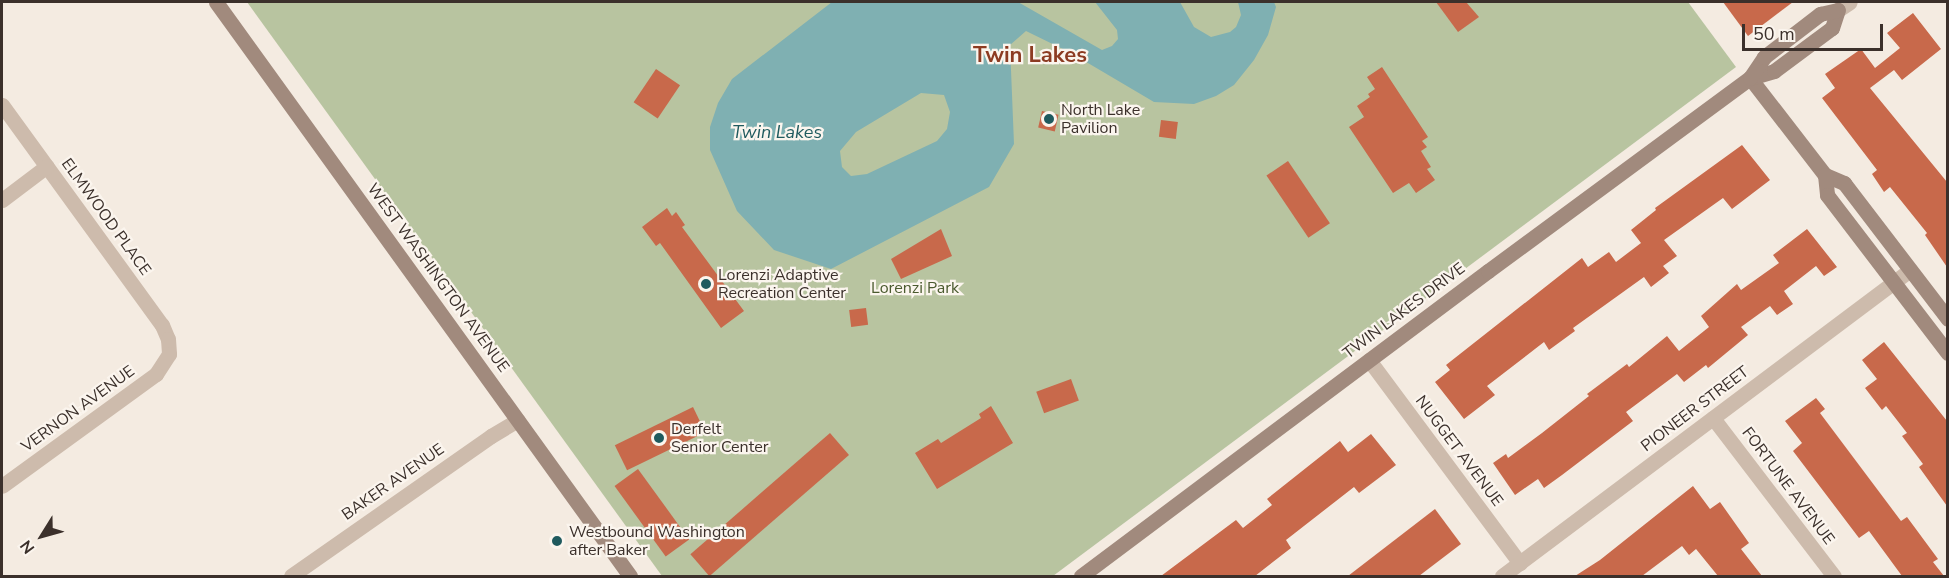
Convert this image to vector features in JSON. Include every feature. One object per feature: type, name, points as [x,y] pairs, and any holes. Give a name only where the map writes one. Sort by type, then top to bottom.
[{"type":"street","name":"WEST WASHINGTON AVENUE","points":[[216,2],[630,576]]},
{"type":"street","name":"TWIN LAKES DRIVE","points":[[1081,576],[1750,78],[1764,57],[1820,14],[1840,4]]},
{"type":"street","points":[[1750,78],[1825,175],[1844,183],[1947,319]]},
{"type":"street","name":"ELMWOOD PLACE","points":[[2,105],[162,325],[168,339],[169,354]]},
{"type":"street","points":[[2,200],[47,166]]},
{"type":"street","points":[[1825,175],[1827,195],[1947,353]]},
{"type":"street","name":"PIONEER STREET","points":[[1502,576],[1910,270]]},
{"type":"street","name":"VERNON AVENUE","points":[[2,486],[156,374],[169,354]]},
{"type":"street","name":"NUGGET AVENUE","points":[[1369,360],[1520,563]]},
{"type":"street","name":"FORTUNE AVENUE","points":[[1713,418],[1834,576]]},
{"type":"street","name":"BAKER AVENUE","points":[[291,576],[490,436],[518,420]]},
{"type":"green space","name":"Lorenzi Park","points":[[247,2],[1688,2],[1736,67],[1053,576],[662,576]]},
{"type":"water","name":"Twin Lakes","points":[[832,2],[1018,2],[1102,50],[1112,46],[1118,39],[1117,30],[1095,2],[1180,2],[1194,27],[1211,37],[1230,32],[1236,27],[1241,15],[1238,2],[1274,2],[1276,7],[1268,35],[1254,60],[1234,85],[1216,96],[1194,104],[1154,102],[1071,53],[1026,31],[1010,45],[1014,144],[989,187],[831,269],[774,250],[737,211],[710,150],[710,127],[718,103],[732,79]],"holes":[[[921,93],[944,95],[950,112],[947,129],[937,141],[867,174],[851,176],[842,167],[840,151],[856,132]]]},
{"type":"building","points":[[1436,2],[1466,2],[1479,17],[1458,32]]},
{"type":"building","points":[[1723,2],[1793,2],[1748,36]]},
{"type":"building","points":[[1913,13],[1941,49],[1902,80],[1894,70],[1870,88],[1947,182],[1947,267],[1925,235],[1927,233],[1890,187],[1884,192],[1872,174],[1877,170],[1822,98],[1835,88],[1825,74],[1861,49],[1875,68],[1900,48],[1887,33]]},
{"type":"building","points":[[1382,67],[1428,137],[1422,141],[1427,147],[1421,151],[1431,167],[1427,169],[1435,180],[1416,193],[1409,183],[1393,193],[1349,127],[1364,117],[1357,106],[1370,97],[1368,94],[1375,89],[1367,77]]},
{"type":"building","points":[[656,69],[680,85],[658,118],[634,102]]},
{"type":"building","name":"North Lake Pavilion","points":[[1042,111],[1059,115],[1055,131],[1038,128]]},
{"type":"building","points":[[1161,120],[1178,122],[1176,139],[1159,137]]},
{"type":"building","points":[[1742,145],[1770,180],[1732,209],[1723,198],[1664,240],[1677,256],[1663,266],[1669,273],[1651,287],[1644,277],[1573,328],[1575,331],[1549,350],[1544,342],[1487,386],[1495,395],[1464,419],[1435,382],[1450,370],[1446,365],[1582,258],[1588,267],[1609,252],[1616,262],[1641,243],[1631,230],[1656,210],[1655,208]]},
{"type":"building","points":[[1288,161],[1330,223],[1308,238],[1266,176]]},
{"type":"building","name":"Lorenzi Adaptive Recreation Center","points":[[667,208],[672,216],[676,212],[685,225],[682,227],[744,311],[721,328],[660,243],[656,246],[642,227]]},
{"type":"building","points":[[941,229],[952,256],[901,279],[891,259]]},
{"type":"building","points":[[1807,229],[1837,267],[1824,276],[1816,266],[1784,291],[1793,304],[1777,315],[1770,306],[1741,327],[1748,335],[1708,368],[1706,365],[1684,382],[1677,374],[1626,412],[1633,421],[1562,475],[1544,488],[1538,479],[1515,495],[1493,463],[1506,454],[1508,458],[1589,396],[1587,394],[1627,364],[1629,367],[1667,336],[1679,351],[1709,327],[1701,316],[1737,284],[1741,290],[1779,263],[1773,255]]},
{"type":"building","points":[[866,308],[868,325],[851,327],[849,310]]},
{"type":"building","points":[[1884,342],[1947,421],[1947,506],[1919,467],[1923,464],[1902,436],[1907,433],[1886,406],[1882,410],[1865,388],[1877,379],[1862,360]]},
{"type":"building","points":[[1071,379],[1079,401],[1044,413],[1036,392]]},
{"type":"building","points":[[1816,398],[1825,409],[1820,413],[1901,521],[1907,517],[1938,559],[1933,562],[1944,576],[1902,576],[1869,531],[1859,538],[1793,451],[1802,443],[1785,421]]},
{"type":"building","points":[[991,406],[1013,443],[937,489],[915,453],[938,439],[941,443],[981,418],[979,414]]},
{"type":"building","name":"Derfelt Senior Center","points":[[693,407],[705,432],[627,470],[615,445]]},
{"type":"building","points":[[830,433],[849,455],[710,576],[690,554]]},
{"type":"building","points":[[1371,434],[1396,465],[1359,493],[1354,487],[1286,540],[1291,548],[1255,576],[1161,576],[1236,520],[1243,528],[1272,505],[1267,499],[1340,441],[1348,452]]},
{"type":"building","points":[[638,469],[689,539],[666,556],[615,486]]},
{"type":"building","points":[[1693,486],[1710,509],[1720,502],[1749,543],[1741,549],[1762,576],[1718,576],[1696,549],[1689,555],[1682,546],[1642,576],[1575,576],[1600,560]]},
{"type":"building","points":[[1435,509],[1461,544],[1419,576],[1348,576]]},
{"type":"place","name":"North Lake Pavilion","points":[[1049,119]]},
{"type":"place","name":"Lorenzi Adaptive Recreation Center","points":[[706,284]]},
{"type":"place","name":"Derfelt Senior Center","points":[[659,438]]},
{"type":"place","name":"Westbound Washington after Baker","points":[[557,541]]},
{"type":"district","name":"Twin Lakes","points":[[1030,56]]}]
